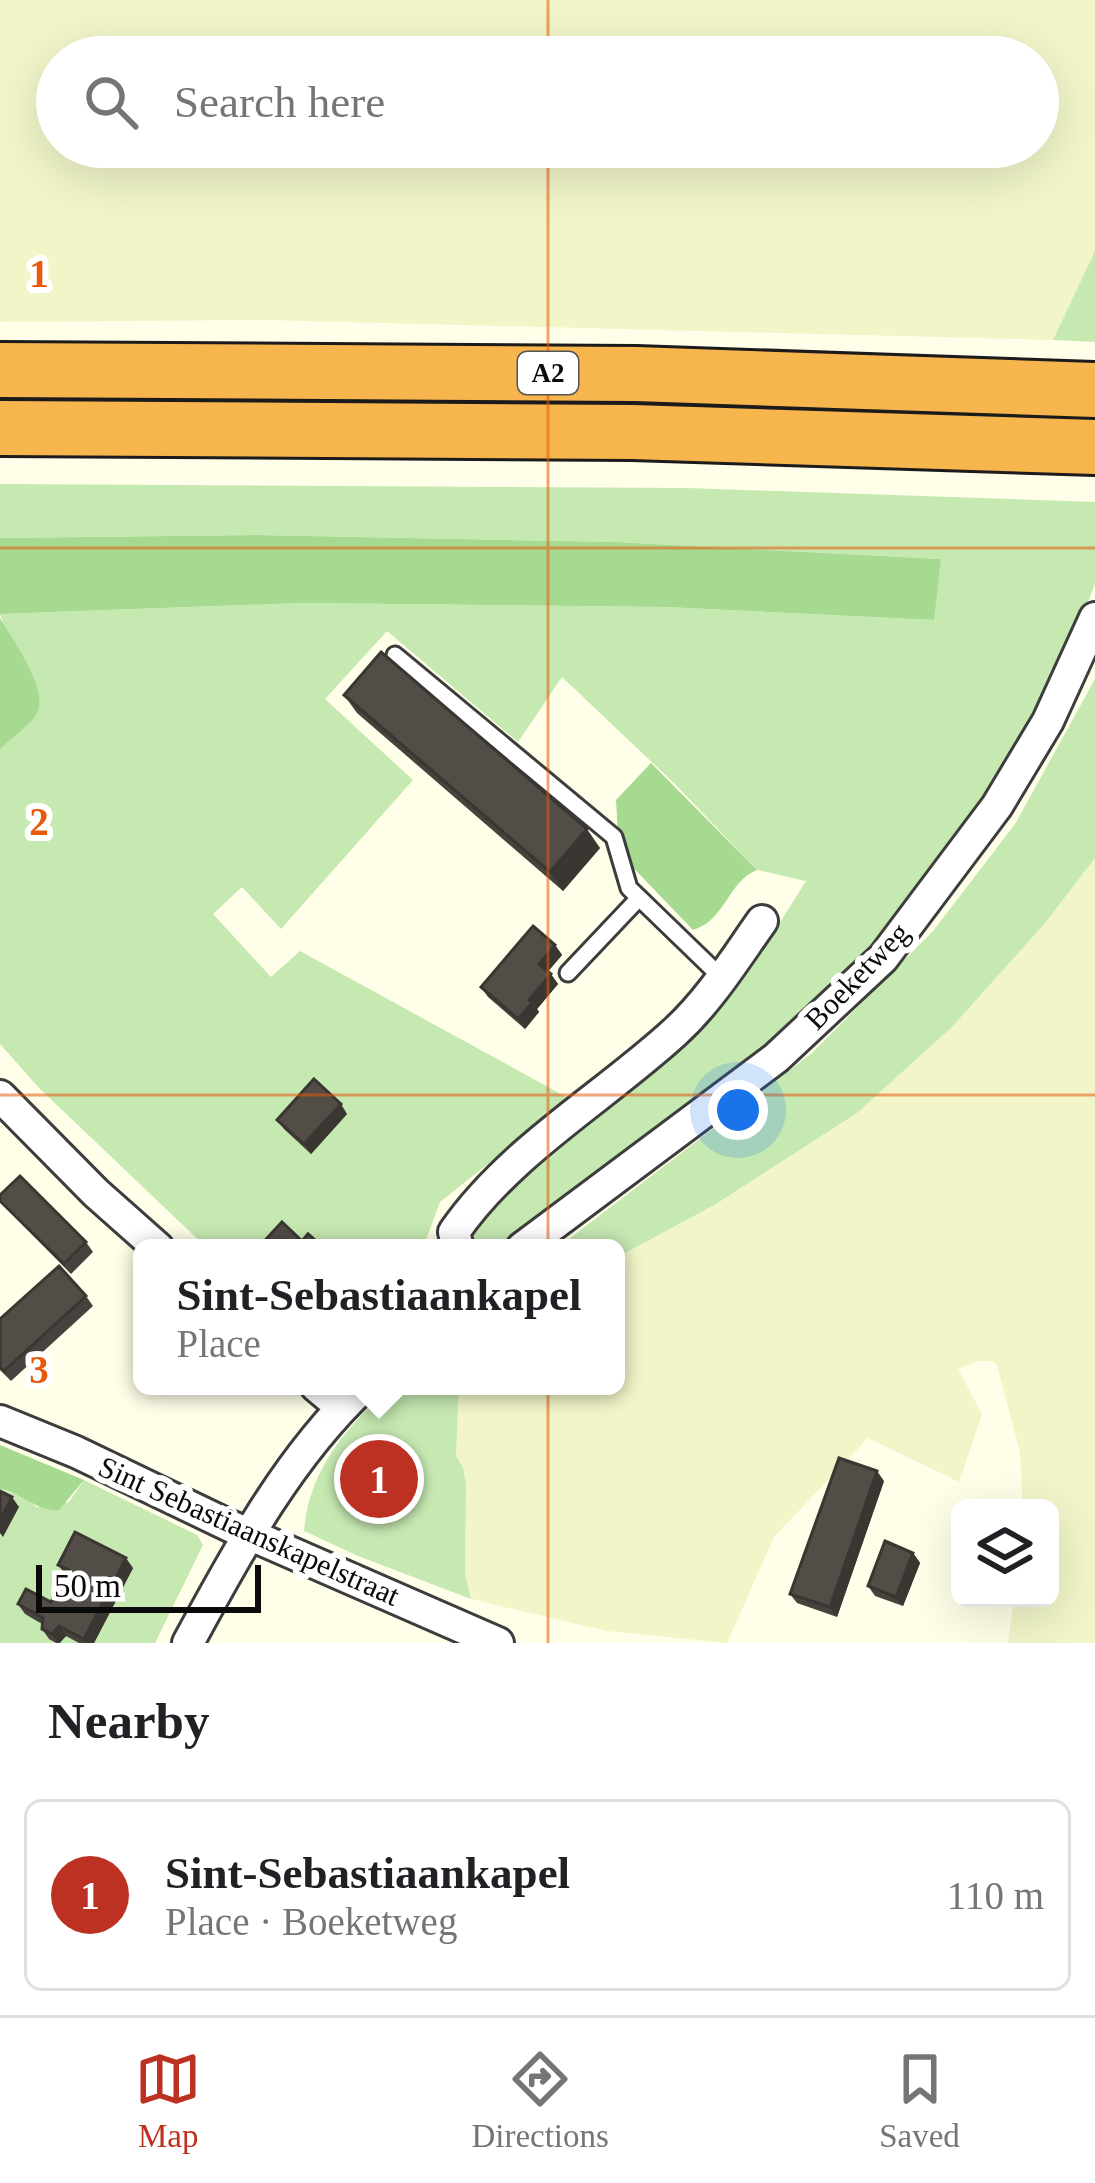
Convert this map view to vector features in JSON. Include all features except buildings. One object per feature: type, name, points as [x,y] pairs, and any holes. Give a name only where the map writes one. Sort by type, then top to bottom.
[{"type":"highway","name":"A2","points":[[0,370],[636,374],[1095,390]]},
{"type":"highway","name":"A2","points":[[0,428],[632,432],[1095,447]]},
{"type":"street","name":"Boeketweg","points":[[534,1239],[776,1058],[883,958],[997,806],[1048,721],[1095,618]]},
{"type":"street","points":[[456,1239],[454,1232],[478,1196],[678,1030],[762,921]]},
{"type":"street","points":[[0,1096],[148,1239]]},
{"type":"street","points":[[188,1643],[247,1533],[352,1397]]},
{"type":"street","name":"Sint Sebastiaanskapelstraat","points":[[0,1421],[498,1643]]},
{"type":"lane","points":[[395,655],[614,837],[629,888],[722,978]]},
{"type":"lane","points":[[568,973],[639,898]]},
{"type":"green space","points":[[0,0],[1095,0],[1095,251],[1053,340],[268,320],[0,322]]},
{"type":"green space","points":[[1095,251],[1095,342],[1053,340]]},
{"type":"green space","points":[[0,484],[687,488],[1095,502],[1095,584],[1059,675],[986,804],[906,909],[789,1027],[510,1239],[468,1239],[471,1214],[719,1002],[757,959],[806,881],[757,870],[562,677],[518,742],[387,631],[325,699],[413,780],[281,929],[242,887],[213,914],[271,977],[300,951],[570,1099],[440,1202],[426,1239],[198,1239],[39,1088],[0,1044],[0,749],[37,713],[0,614],[298,603],[666,607],[933,620],[941,559],[616,542],[257,535],[0,538]]},
{"type":"green space","points":[[257,535],[616,542],[941,559],[934,620],[666,607],[299,603],[0,614],[0,538]]},
{"type":"green space","points":[[0,618],[35,680],[40,705],[32,720],[0,749]]},
{"type":"green space","points":[[1095,679],[1095,858],[1045,923],[952,1027],[857,1113],[716,1204],[625,1253],[625,1239],[569,1239],[812,1053],[933,931],[1015,824]]},
{"type":"green space","points":[[651,763],[757,870],[739,883],[713,918],[693,930],[619,853],[616,800]]},
{"type":"green space","points":[[1095,858],[1095,1643],[1008,1643],[1013,1607],[1059,1607],[1059,1499],[1023,1499],[1020,1453],[997,1365],[992,1361],[958,1369],[982,1414],[959,1482],[868,1438],[774,1537],[727,1643],[607,1631],[471,1599],[465,1574],[466,1484],[456,1456],[459,1395],[625,1395],[625,1253],[716,1204],[857,1113],[952,1027],[1045,923]]},
{"type":"green space","points":[[382,1395],[459,1395],[456,1456],[466,1484],[465,1574],[471,1599],[304,1531],[322,1469]]},
{"type":"green space","points":[[0,1445],[84,1480],[59,1510],[36,1505],[0,1489]]},
{"type":"green space","points":[[84,1480],[197,1535],[203,1545],[155,1643],[0,1643],[0,1489],[23,1496],[37,1507],[69,1502]]},
{"type":"place","name":"Sint-Sebastiaankapel","points":[[379,1479]]}]
